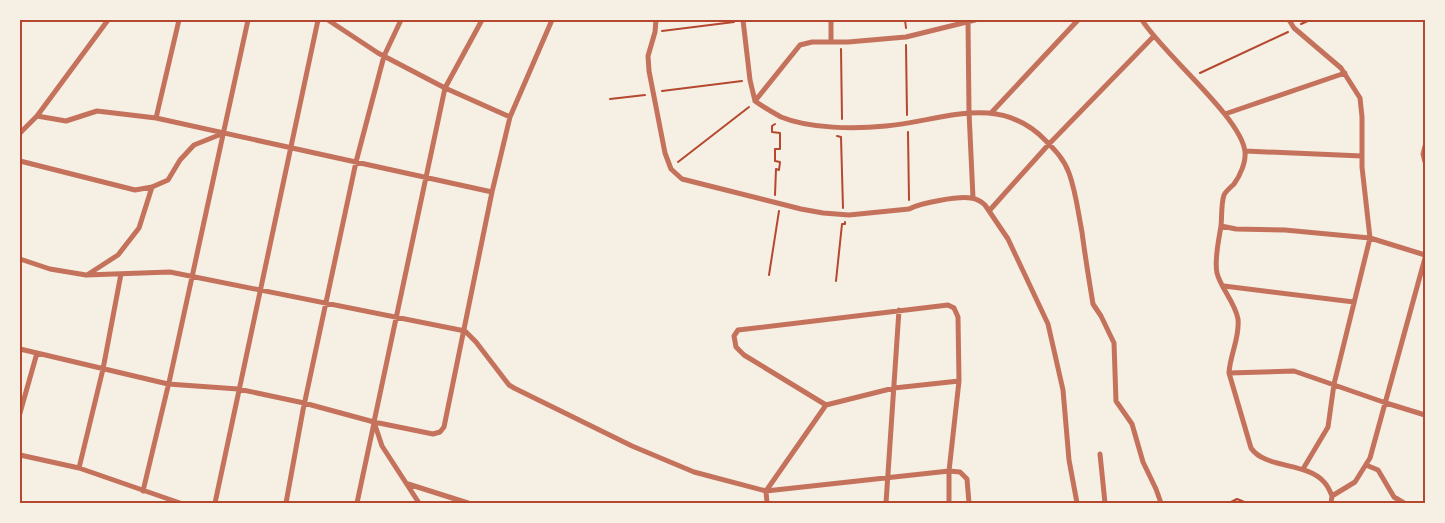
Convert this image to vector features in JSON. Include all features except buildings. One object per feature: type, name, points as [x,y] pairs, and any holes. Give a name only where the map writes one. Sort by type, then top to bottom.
[{"type":"street","points":[[20,133],[37,116],[108,20]]},
{"type":"street","points":[[156,118],[179,20]]},
{"type":"street","points":[[142,491],[225,133],[248,20]]},
{"type":"street","points":[[215,503],[318,20]]},
{"type":"street","points":[[328,20],[384,56],[445,88],[510,117]]},
{"type":"street","points":[[286,503],[304,403],[356,162],[384,56],[401,20]]},
{"type":"street","points":[[357,503],[445,88],[482,20]]},
{"type":"street","points":[[20,349],[168,384],[238,389],[304,403],[374,422],[434,434],[440,432],[444,427],[492,192],[510,117],[552,20]]},
{"type":"street","points":[[656,20],[655,32],[648,56],[649,71],[665,153],[671,169],[682,180],[801,209],[844,215],[909,209],[917,204],[953,199],[973,198],[981,200],[1008,240],[1048,324],[1063,390],[1069,460],[1077,503]]},
{"type":"street","points":[[744,20],[750,80],[755,101],[782,117],[811,124],[830,126],[908,124],[969,112],[992,113],[1008,116],[1021,122],[1039,134],[1062,157],[1069,172],[1077,202],[1093,304],[1114,343],[1116,401],[1132,424],[1143,462],[1161,503]]},
{"type":"street","points":[[830,20],[831,41]]},
{"type":"street","points":[[755,101],[800,45],[812,42],[848,42],[906,37],[975,20]]},
{"type":"street","points":[[992,113],[1078,20]]},
{"type":"street","points":[[1142,20],[1191,78],[1225,114],[1239,134],[1245,151],[1244,163],[1236,182],[1224,195],[1217,273],[1238,318],[1238,332],[1235,350],[1230,361],[1229,373],[1251,448],[1255,454],[1303,469],[1323,481],[1332,496],[1331,503]]},
{"type":"street","points":[[1289,20],[1294,28],[1335,62],[1345,73],[1356,90],[1362,106],[1362,156],[1370,238],[1334,384],[1328,427],[1303,469]]},
{"type":"street","points":[[968,21],[969,112],[973,198]]},
{"type":"street","points":[[989,210],[1049,144],[1154,36]]},
{"type":"street","points":[[1225,114],[1345,73]]},
{"type":"street","points":[[37,116],[66,121],[97,110],[156,118],[492,192]]},
{"type":"street","points":[[20,161],[135,190],[152,187],[168,180],[180,160],[194,145],[225,133]]},
{"type":"street","points":[[1425,146],[1423,154],[1425,162]]},
{"type":"street","points":[[1245,151],[1362,156]]},
{"type":"street","points":[[86,275],[118,255],[140,228],[152,187]]},
{"type":"street","points":[[1221,226],[1236,229],[1285,230],[1370,238],[1425,256],[1370,458],[1355,482],[1332,496]]},
{"type":"street","points":[[20,259],[50,269],[86,275],[170,272],[464,331],[476,342],[509,385],[632,446],[694,472],[766,491],[949,471],[960,472],[967,479],[969,503]]},
{"type":"street","points":[[79,468],[103,369],[121,274]]},
{"type":"street","points":[[1224,286],[1354,302]]},
{"type":"street","points":[[826,405],[744,355],[736,347],[734,336],[738,330],[948,305],[954,308],[958,318],[959,380],[949,471],[949,503]]},
{"type":"street","points":[[886,503],[899,310]]},
{"type":"street","points":[[20,413],[37,353]]},
{"type":"street","points":[[1229,373],[1294,371],[1425,415]]},
{"type":"street","points":[[767,503],[766,491],[826,405],[894,388],[959,380]]},
{"type":"street","points":[[374,422],[382,446],[408,484],[418,503]]},
{"type":"street","points":[[1100,454],[1106,503]]},
{"type":"street","points":[[20,455],[79,468],[180,503]]},
{"type":"street","points":[[1366,465],[1378,470],[1394,500],[1404,503]]},
{"type":"street","points":[[408,484],[468,503]]},
{"type":"path","points":[[1300,25],[1310,20]]},
{"type":"path","points":[[659,31],[736,22]]},
{"type":"path","points":[[1191,78],[1286,33]]},
{"type":"path","points":[[842,121],[841,49],[848,48]]},
{"type":"path","points":[[662,91],[743,81]]},
{"type":"path","points":[[610,98],[647,95]]},
{"type":"path","points":[[675,165],[748,108]]},
{"type":"path","points":[[775,198],[776,169],[779,170],[780,162],[775,161],[775,149],[780,149],[780,132],[772,132],[772,126],[778,123]]},
{"type":"path","points":[[843,134],[837,134],[837,137],[840,137],[843,208]]},
{"type":"path","points":[[769,275],[780,212],[775,206]]},
{"type":"path","points":[[836,281],[842,224],[845,224]]},
{"type":"path","points":[[1229,503],[1237,500],[1247,503]]}]
